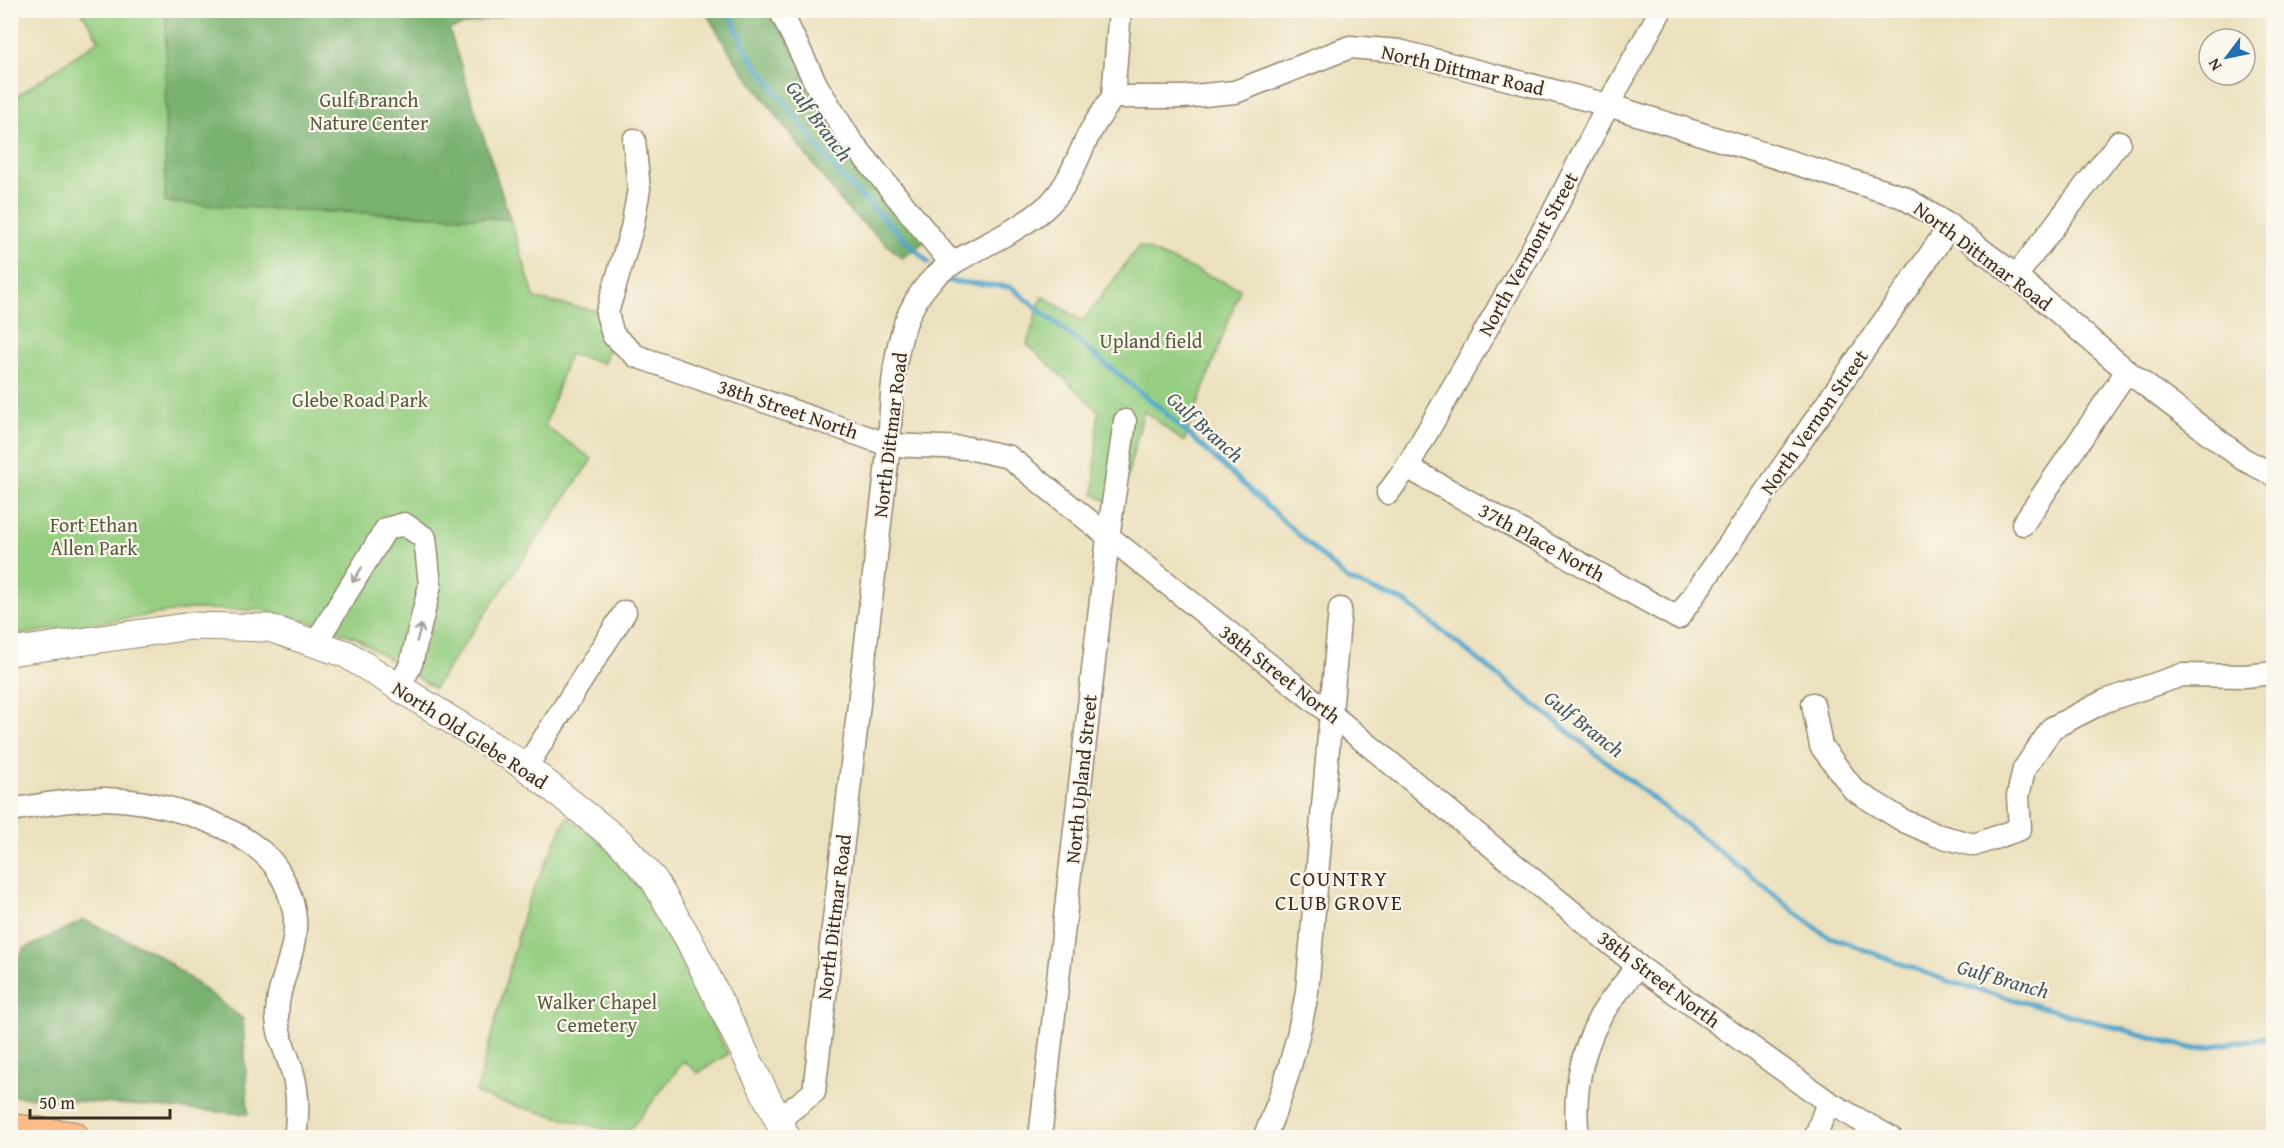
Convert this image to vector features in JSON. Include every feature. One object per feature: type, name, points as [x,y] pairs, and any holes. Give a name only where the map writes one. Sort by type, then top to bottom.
[{"type":"main road","points":[[10,1130],[73,1137]]},
{"type":"street","points":[[780,10],[817,86],[851,141],[951,264]]},
{"type":"street","points":[[1113,97],[1120,10]]},
{"type":"street","name":"North Vermont Street","points":[[1388,493],[1407,467],[1551,215],[1661,10]]},
{"type":"street","name":"North Dittmar Road","points":[[783,1129],[814,1092],[889,445],[894,372],[907,316],[928,282],[951,264],[1013,231],[1045,208],[1071,175],[1089,134],[1113,97],[1183,97],[1235,92],[1350,47],[1399,51],[1608,105],[1903,197],[1950,225],[2016,276],[2127,370],[2243,459],[2274,475]]},
{"type":"street","name":"38th Street North","points":[[634,140],[639,189],[632,228],[607,313],[613,335],[636,356],[889,445],[968,448],[1009,457],[1332,715],[1638,966],[1828,1102],[1891,1137]]},
{"type":"street","points":[[2016,276],[2119,142]]},
{"type":"street","name":"North Vernon Street","points":[[1678,618],[1950,225]]},
{"type":"street","points":[[2023,524],[2127,370]]},
{"type":"street","name":"North Upland Street","points":[[1040,1137],[1108,538],[1125,421]]},
{"type":"street","name":"37th Place North","points":[[1407,467],[1678,618]]},
{"type":"street","points":[[315,644],[386,529],[404,524],[425,538],[430,585],[411,664],[399,688]]},
{"type":"street","points":[[1264,1137],[1287,1080],[1307,992],[1340,609]]},
{"type":"street","points":[[526,767],[625,612]]},
{"type":"street","name":"North Old Glebe Road","points":[[10,652],[191,626],[269,628],[346,654],[526,767],[621,843],[654,880],[689,940],[783,1129]]},
{"type":"street","points":[[1813,704],[1821,746],[1854,790],[1904,821],[1936,835],[1974,844],[2020,829],[2018,796],[2024,769],[2052,728],[2105,701],[2182,675],[2245,676],[2274,673]]},
{"type":"street","points":[[10,810],[91,799],[125,800],[164,806],[185,812],[240,837],[272,862],[286,885],[295,921],[294,944],[277,1008],[278,1031],[296,1087],[298,1113],[295,1137]]},
{"type":"street","points":[[1578,1137],[1575,1112],[1581,1067],[1599,1019],[1638,966]]},
{"type":"street","points":[[1815,1137],[1828,1102]]},
{"type":"green space","name":"Glebe Road Park","points":[[81,11],[166,11],[165,202],[310,211],[510,219],[535,299],[607,313],[613,335],[604,363],[569,354],[545,426],[592,459],[434,688],[356,638],[319,624],[261,610],[191,609],[11,636],[11,100],[99,40]]},
{"type":"green space","name":"Gulf Branch Nature Center","points":[[166,11],[522,11],[449,29],[510,219],[165,202]]},
{"type":"green space","points":[[705,11],[780,11],[817,86],[930,238],[902,258],[846,208],[734,59]]},
{"type":"green space","name":"Upland field","points":[[1139,246],[1240,289],[1184,442],[1144,411],[1119,508],[1094,494],[1098,410],[1027,344],[1042,296],[1083,321]]},
{"type":"green space","name":"Walker Chapel Cemetery","points":[[567,817],[593,835],[622,864],[653,907],[728,1054],[698,1073],[684,1061],[626,1135],[494,1100],[476,1093],[526,906]]},
{"type":"green space","points":[[84,920],[157,954],[243,1019],[248,1114],[11,1096],[11,971],[24,949]]},
{"type":"waterway","name":"Gulf Branch","points":[[728,10],[747,52],[841,177],[928,262]]},
{"type":"waterway","name":"Gulf Branch","points":[[949,281],[1011,287],[1160,408],[1348,580],[1404,601],[1825,935],[1950,982],[2194,1049],[2274,1036]]},
{"type":"district","name":"COUNTRY CLUB GROVE","points":[[1339,891]]},
{"type":"park label","name":"Fort Ethan Allen Park","points":[[94,536]]}]
